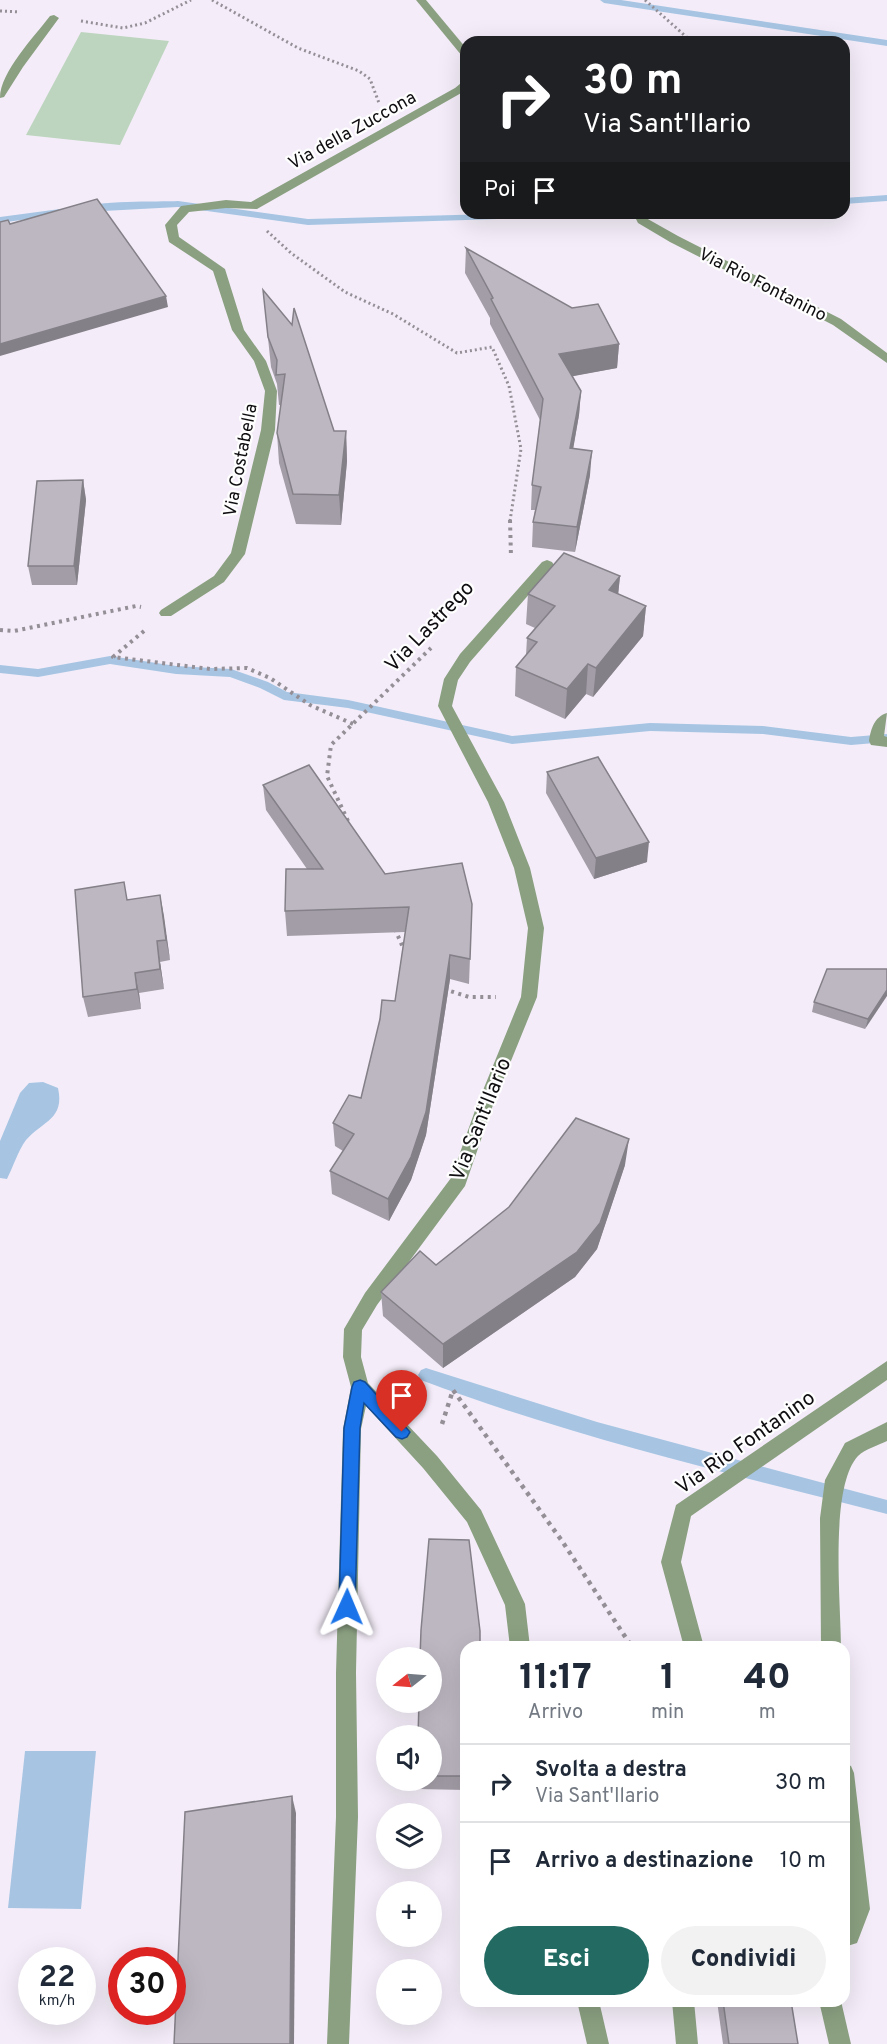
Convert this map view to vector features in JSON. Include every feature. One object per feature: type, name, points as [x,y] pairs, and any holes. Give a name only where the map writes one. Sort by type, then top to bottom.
[{"type":"street","points":[[421,0],[460,47]]},
{"type":"street","points":[[0,95],[18,66],[54,18]]},
{"type":"street","name":"Via della Zuccona","points":[[253,206],[460,89]]},
{"type":"street","name":"Via Costabella","points":[[166,613],[219,579],[238,554],[268,430],[271,391],[260,361],[238,330],[219,269],[173,239],[171,225],[185,209],[226,204],[253,206]]},
{"type":"street","name":"Via Rio Fontanino","points":[[641,219],[674,239],[837,322],[887,359]]},
{"type":"street","name":"Via Sant'Ilario","points":[[519,1641],[515,1604],[474,1516],[430,1462],[360,1387],[352,1357],[353,1329],[377,1290],[459,1181],[485,1105],[529,997],[536,928],[522,868],[496,802],[445,706],[451,679],[465,658],[547,565]]},
{"type":"street","points":[[887,718],[879,727],[876,741],[887,742]]},
{"type":"street","name":"Via Rio Fontanino","points":[[692,1641],[671,1562],[683,1511],[887,1369]]},
{"type":"street","points":[[338,2044],[347,1817],[346,1673],[351,1451],[352,1428],[360,1387]]},
{"type":"street","points":[[831,1641],[830,1518],[836,1480],[852,1449],[887,1431]]},
{"type":"street","points":[[850,1827],[859,1909],[850,1932]]},
{"type":"street","points":[[589,2007],[598,2044]]},
{"type":"street","points":[[684,2007],[687,2044]]},
{"type":"street","points":[[831,2007],[840,2044]]},
{"type":"path","points":[[0,11],[28,12],[123,28],[145,23],[191,0]]},
{"type":"path","points":[[212,0],[298,48],[359,71],[370,79],[378,96],[379,111],[373,125],[356,142],[359,148]]},
{"type":"path","points":[[645,0],[647,6],[672,23],[686,36]]},
{"type":"path","points":[[253,206],[260,224],[276,239],[291,253],[345,292],[393,314],[457,353],[492,346],[509,386],[521,448],[510,519],[512,558]]},
{"type":"path","points":[[0,630],[14,631],[136,606],[166,613]]},
{"type":"path","points":[[166,613],[113,657],[210,669],[247,668],[270,678],[310,705],[353,724]]},
{"type":"path","name":"Via Lastrego","points":[[351,829],[327,776],[331,745],[431,648]]},
{"type":"path","points":[[394,925],[407,957]]},
{"type":"path","points":[[437,986],[469,997],[529,997]]},
{"type":"path","points":[[430,1462],[453,1390],[562,1541],[628,1641]]},
{"type":"green space","points":[[81,32],[169,41],[120,145],[26,135]]},
{"type":"water","points":[[43,1082],[58,1088],[58,1107],[51,1118],[26,1140],[7,1179],[0,1178],[0,1141],[20,1093],[29,1083]]},
{"type":"water","points":[[25,1751],[96,1751],[81,1909],[8,1908]]},
{"type":"building","points":[[97,199],[166,296],[0,344],[0,222],[8,220],[10,224]]},
{"type":"building","points":[[466,248],[572,308],[598,304],[619,344],[559,354],[581,391],[570,448],[592,451],[577,527],[533,522],[541,487],[532,485],[543,399]]},
{"type":"building","points":[[263,290],[292,325],[294,308],[334,431],[346,431],[339,495],[293,494],[277,433],[285,374],[276,375],[277,360],[268,337]]},
{"type":"building","points":[[83,480],[74,566],[28,566],[37,481]]},
{"type":"building","points":[[564,553],[620,576],[609,590],[646,606],[596,668],[588,664],[567,689],[516,667],[537,642],[527,638],[555,606],[528,594]]},
{"type":"building","points":[[598,757],[649,842],[596,858],[547,772]]},
{"type":"building","points":[[309,765],[385,874],[462,863],[472,904],[470,959],[450,955],[426,1112],[411,1157],[388,1199],[330,1171],[354,1134],[333,1123],[349,1095],[361,1098],[380,1019],[382,1000],[395,1001],[409,907],[285,911],[286,869],[323,869],[263,785]]},
{"type":"building","points":[[124,882],[127,900],[160,895],[166,940],[157,941],[160,969],[135,973],[137,989],[83,997],[75,890]]},
{"type":"building","points":[[827,969],[887,969],[887,990],[868,1019],[814,1002]]},
{"type":"building","points":[[576,1118],[629,1139],[600,1223],[577,1252],[443,1344],[381,1292],[420,1251],[436,1265],[509,1207]]},
{"type":"building","points":[[429,1539],[469,1540],[480,1641],[460,1641],[460,1776],[442,1776],[442,1725],[418,1725],[419,1713],[442,1713],[442,1647],[420,1647]]},
{"type":"building","points":[[292,1796],[290,2044],[174,2044],[175,2025],[186,2025],[186,1947],[179,1947],[185,1812]]},
{"type":"building","points":[[724,2007],[792,2007],[798,2044],[729,2044]]},
{"type":"waterway","points":[[604,0],[841,36]]},
{"type":"waterway","points":[[850,37],[887,43]]},
{"type":"waterway","points":[[850,201],[887,198]]},
{"type":"waterway","points":[[85,209],[178,204],[308,222],[460,217]]},
{"type":"waterway","points":[[0,220],[60,212]]},
{"type":"waterway","points":[[0,669],[38,673],[110,660],[176,670],[231,673],[264,685],[284,696],[348,704],[512,740],[650,727],[763,730],[851,741],[887,738]]},
{"type":"waterway","points":[[426,1375],[597,1430],[887,1507]]},
{"type":"route","points":[[347,1607],[352,1428],[360,1387],[402,1432]]}]
